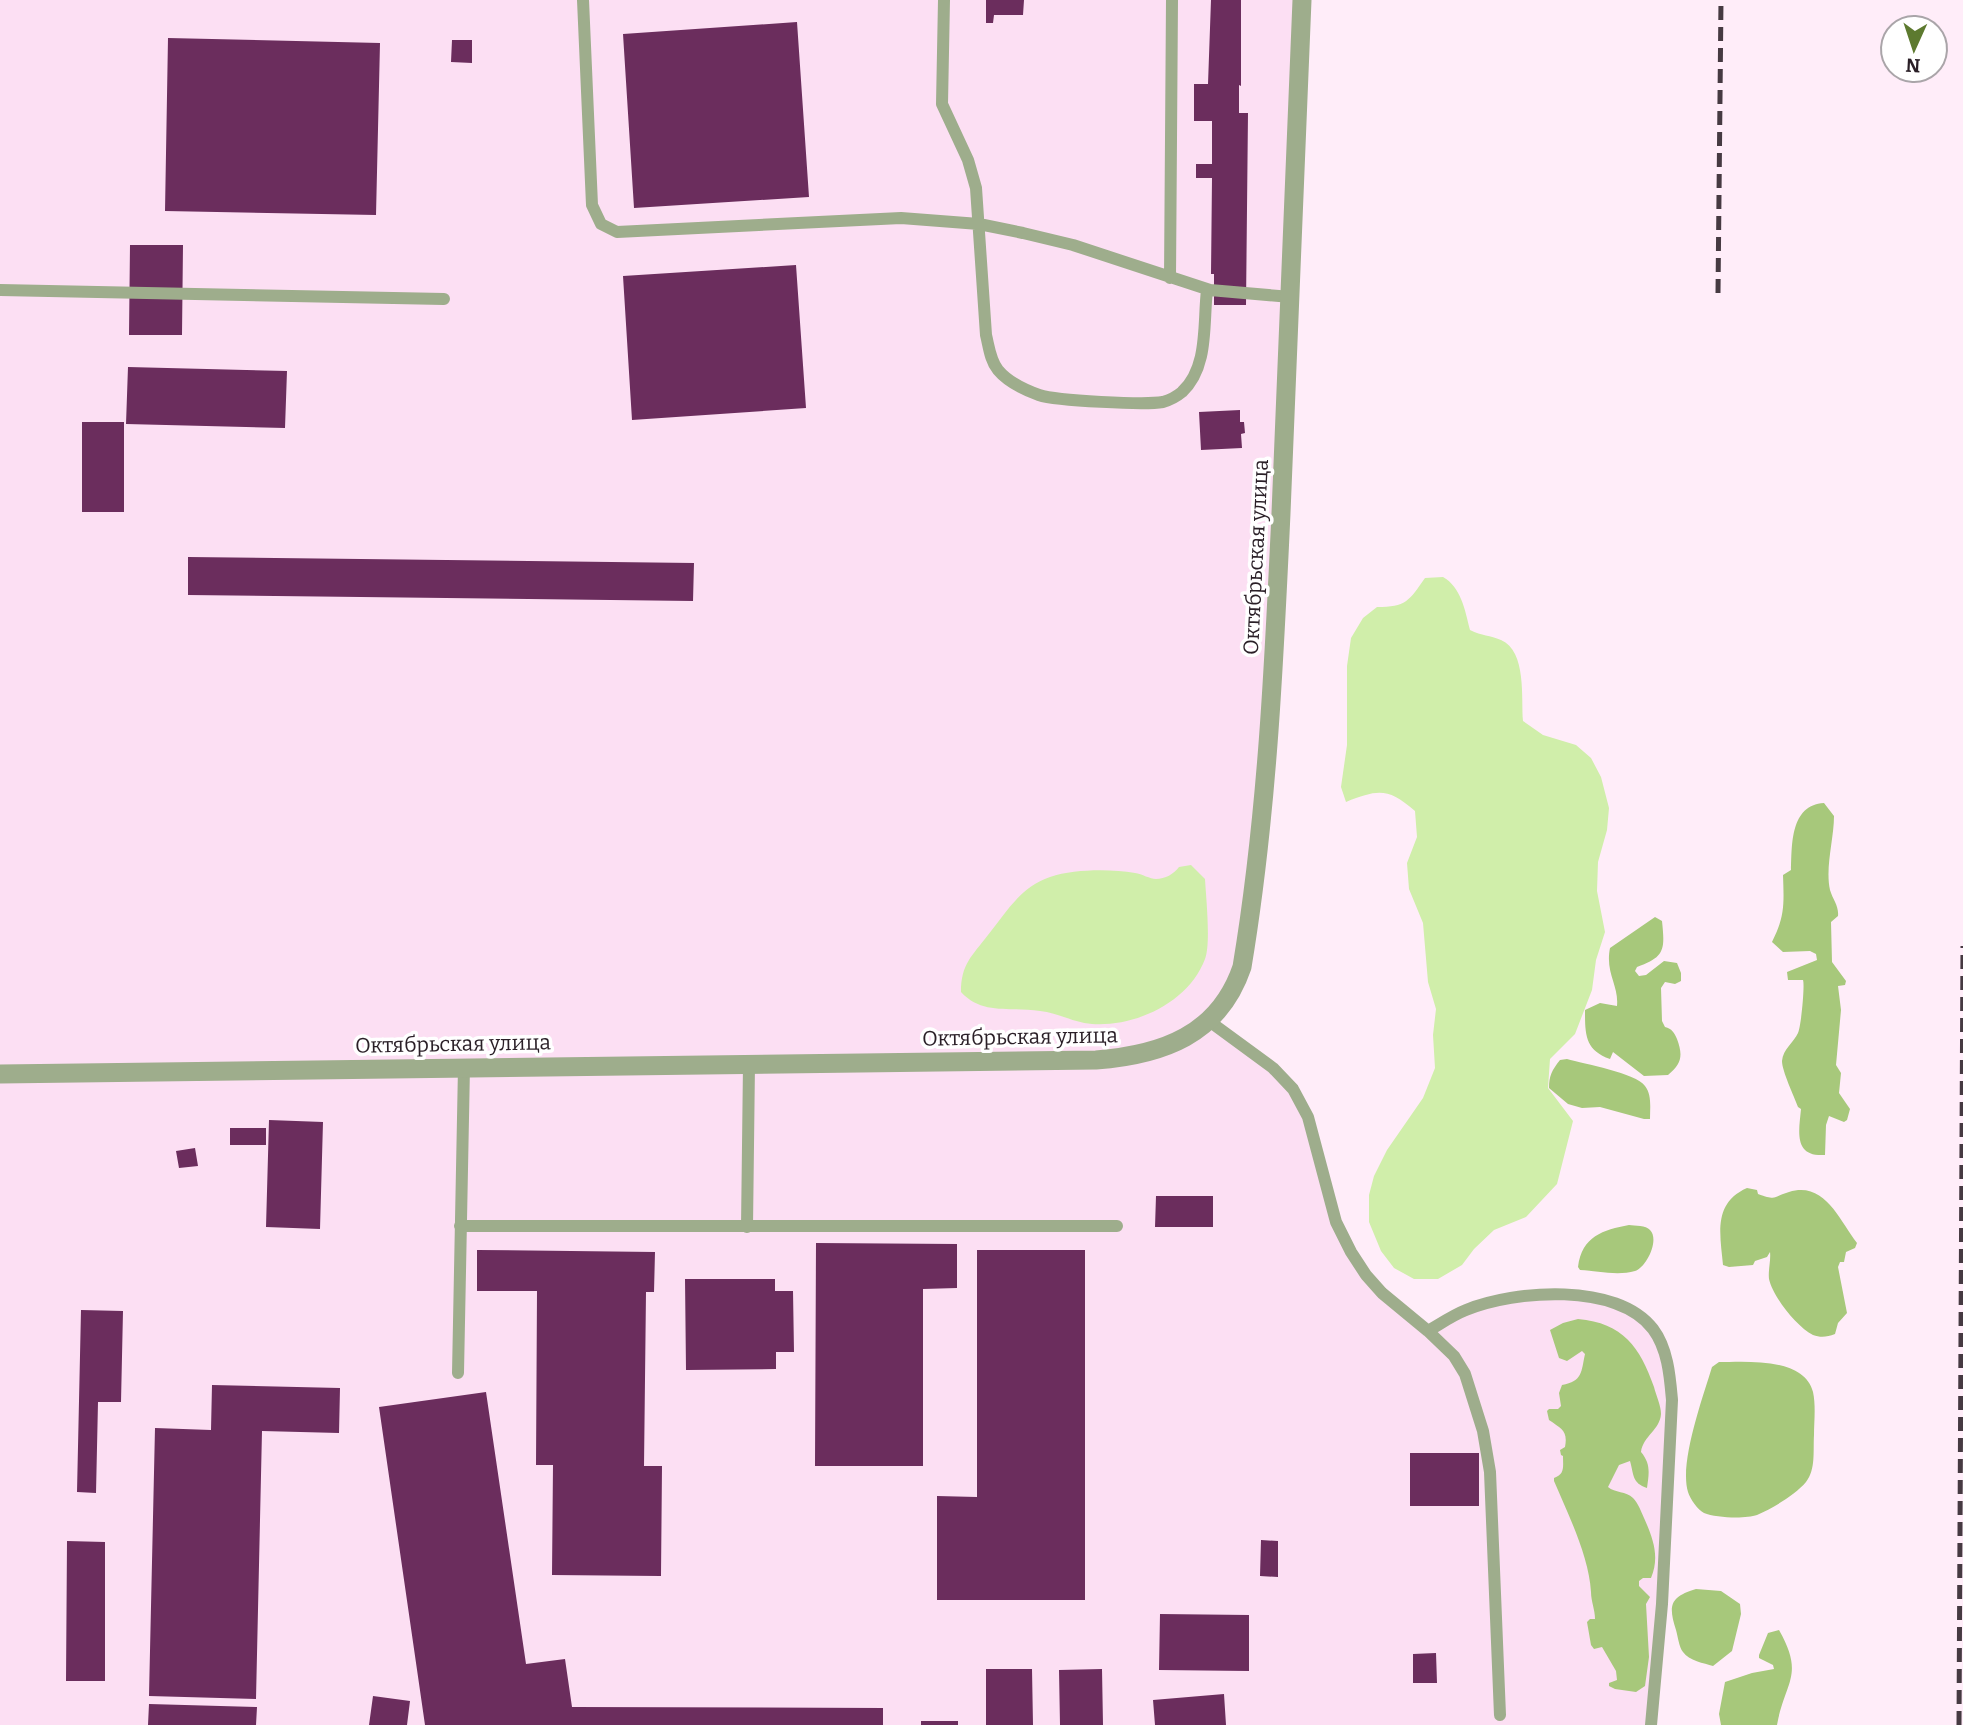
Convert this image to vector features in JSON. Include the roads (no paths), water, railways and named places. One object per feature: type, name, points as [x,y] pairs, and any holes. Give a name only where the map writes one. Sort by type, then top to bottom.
[{"type":"street","name":"Октябрьская улица","points":[[0,1074],[1096,1060],[1156,1051],[1182,1039],[1209,1021],[1235,986],[1242,967],[1264,797],[1272,706],[1303,0]]},
{"type":"lane","points":[[583,0],[592,205],[601,224],[617,232],[901,218],[979,224],[1073,245],[1207,290],[1291,297]]},
{"type":"lane","points":[[944,0],[942,104],[968,160],[976,188],[986,335],[990,355],[998,370],[1010,381],[1042,396],[1134,403],[1162,402],[1173,398],[1197,373],[1202,354],[1207,290]]},
{"type":"lane","points":[[1170,278],[1172,0]]},
{"type":"lane","points":[[0,290],[444,299]]},
{"type":"lane","points":[[1209,1021],[1273,1068],[1293,1089],[1308,1117],[1329,1201],[1351,1252],[1382,1293],[1454,1356],[1465,1374],[1486,1444],[1492,1491],[1500,1715]]},
{"type":"lane","points":[[747,1227],[749,1064]]},
{"type":"lane","points":[[458,1373],[464,1067]]},
{"type":"lane","points":[[460,1226],[1117,1226]]},
{"type":"lane","points":[[1428,1331],[1464,1310],[1494,1301],[1556,1295],[1582,1295],[1612,1301],[1635,1313],[1653,1329],[1665,1353],[1672,1401],[1662,1605],[1651,1725]]},
{"type":"railway","points":[[1718,293],[1721,0]]},
{"type":"railway","points":[[1959,1725],[1963,946]]}]
